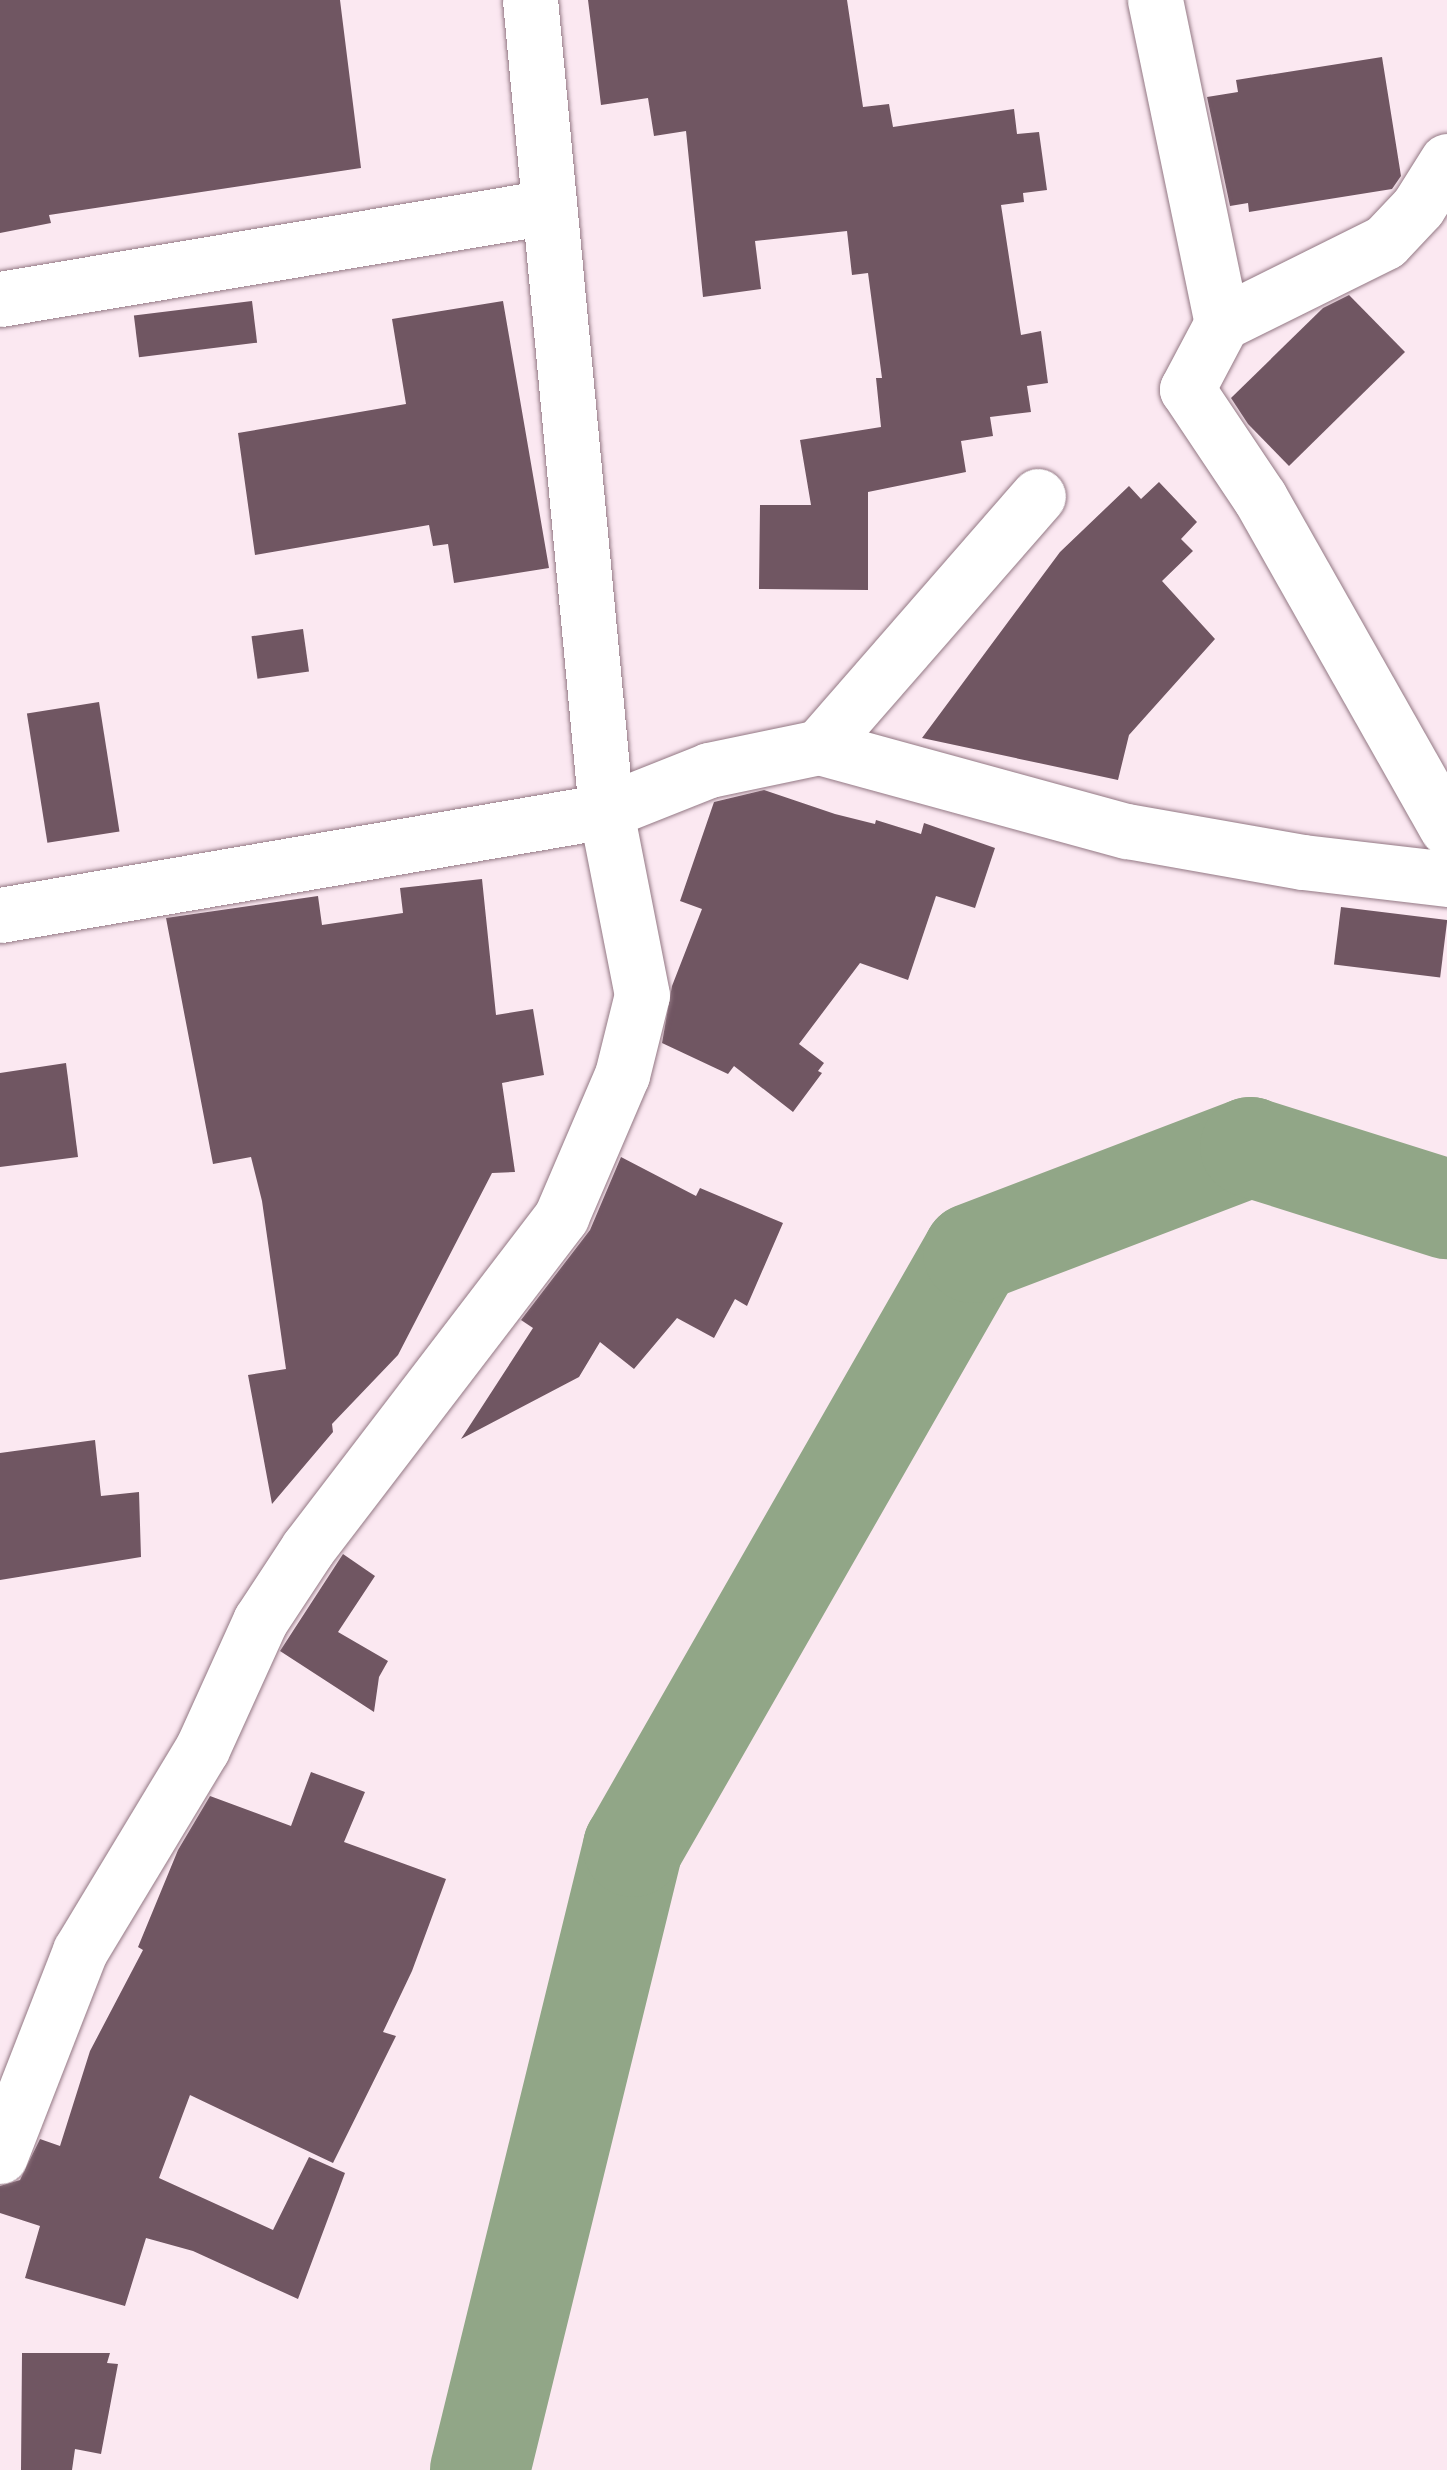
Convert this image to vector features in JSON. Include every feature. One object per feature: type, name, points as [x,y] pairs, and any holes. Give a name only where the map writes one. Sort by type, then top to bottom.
[{"type":"street","points":[[0,2156],[80,1952],[202,1749],[260,1620],[308,1548],[562,1217],[622,1075],[642,995],[606,811],[530,0]]},
{"type":"street","points":[[1155,0],[1222,323]]},
{"type":"street","points":[[1447,161],[1418,207],[1384,242],[1222,323],[1188,389],[1260,498],[1447,828]]},
{"type":"street","points":[[0,299],[548,207]]},
{"type":"street","points":[[818,747],[1038,496]]},
{"type":"street","points":[[0,914],[606,811],[709,770],[818,747],[1126,831],[1303,862],[1447,879]]},
{"type":"building","points":[[0,0],[340,0],[361,168],[49,215],[51,223],[0,233]]},
{"type":"building","points":[[588,0],[847,0],[863,107],[889,104],[893,127],[1014,109],[1017,134],[1039,132],[1047,190],[1023,193],[1024,202],[1001,205],[1021,335],[1041,331],[1048,383],[1027,386],[1031,412],[990,417],[993,436],[961,441],[966,472],[868,492],[868,590],[759,589],[760,505],[811,505],[800,440],[881,427],[876,378],[882,378],[868,273],[852,275],[847,231],[755,241],[761,289],[703,297],[686,131],[654,136],[648,98],[601,105]]},
{"type":"building","points":[[1382,57],[1401,176],[1392,189],[1249,212],[1248,203],[1230,206],[1207,97],[1238,92],[1236,80]]},
{"type":"building","points":[[1349,295],[1405,352],[1289,466],[1248,424],[1231,398],[1323,308]]},
{"type":"building","points":[[252,301],[257,343],[139,357],[134,316]]},
{"type":"building","points":[[503,301],[549,568],[454,583],[448,544],[433,546],[429,525],[255,555],[238,433],[406,404],[392,319]]},
{"type":"building","points":[[1159,482],[1197,522],[1181,539],[1193,551],[1162,581],[1215,639],[1129,735],[1118,780],[922,738],[1060,552],[1129,486],[1141,499]]},
{"type":"building","points":[[303,629],[309,672],[257,679],[252,636]]},
{"type":"building","points":[[99,702],[119,831],[47,843],[27,713]]},
{"type":"building","points":[[764,790],[835,814],[875,824],[876,820],[921,834],[924,823],[995,848],[975,908],[936,896],[908,980],[860,963],[799,1044],[824,1063],[818,1071],[822,1073],[793,1112],[734,1066],[728,1074],[662,1043],[672,986],[702,909],[680,901],[714,802]]},
{"type":"building","points":[[482,879],[496,1015],[533,1009],[544,1075],[502,1083],[515,1172],[492,1173],[398,1355],[332,1424],[333,1432],[272,1504],[248,1375],[286,1369],[262,1201],[251,1157],[213,1164],[166,918],[318,896],[322,925],[403,913],[400,888]]},
{"type":"building","points":[[1341,907],[1447,920],[1440,978],[1334,965]]},
{"type":"building","points":[[66,1063],[78,1157],[0,1167],[0,1073]]},
{"type":"building","points":[[621,1157],[696,1196],[700,1188],[783,1223],[747,1306],[735,1299],[714,1338],[677,1318],[634,1369],[600,1342],[579,1377],[461,1439],[533,1328],[521,1320],[590,1230]]},
{"type":"building","points":[[95,1440],[101,1496],[139,1492],[141,1557],[0,1580],[0,1453]]},
{"type":"building","points":[[343,1554],[375,1576],[338,1632],[388,1661],[379,1677],[374,1712],[280,1651]]},
{"type":"building","points":[[311,1772],[365,1792],[344,1842],[446,1879],[412,1971],[383,2032],[396,2036],[333,2163],[190,2095],[159,2178],[273,2230],[309,2157],[345,2173],[298,2299],[193,2251],[146,2238],[125,2306],[25,2278],[40,2226],[0,2213],[0,2186],[20,2180],[40,2139],[60,2146],[90,2051],[143,1950],[138,1947],[178,1850],[210,1796],[291,1826]]},
{"type":"building","points":[[22,2353],[110,2353],[107,2363],[118,2364],[101,2454],[75,2449],[72,2470],[21,2470]]},
{"type":"waterway","points":[[480,2470],[633,1847],[973,1253],[1250,1147],[1447,1209]]}]
